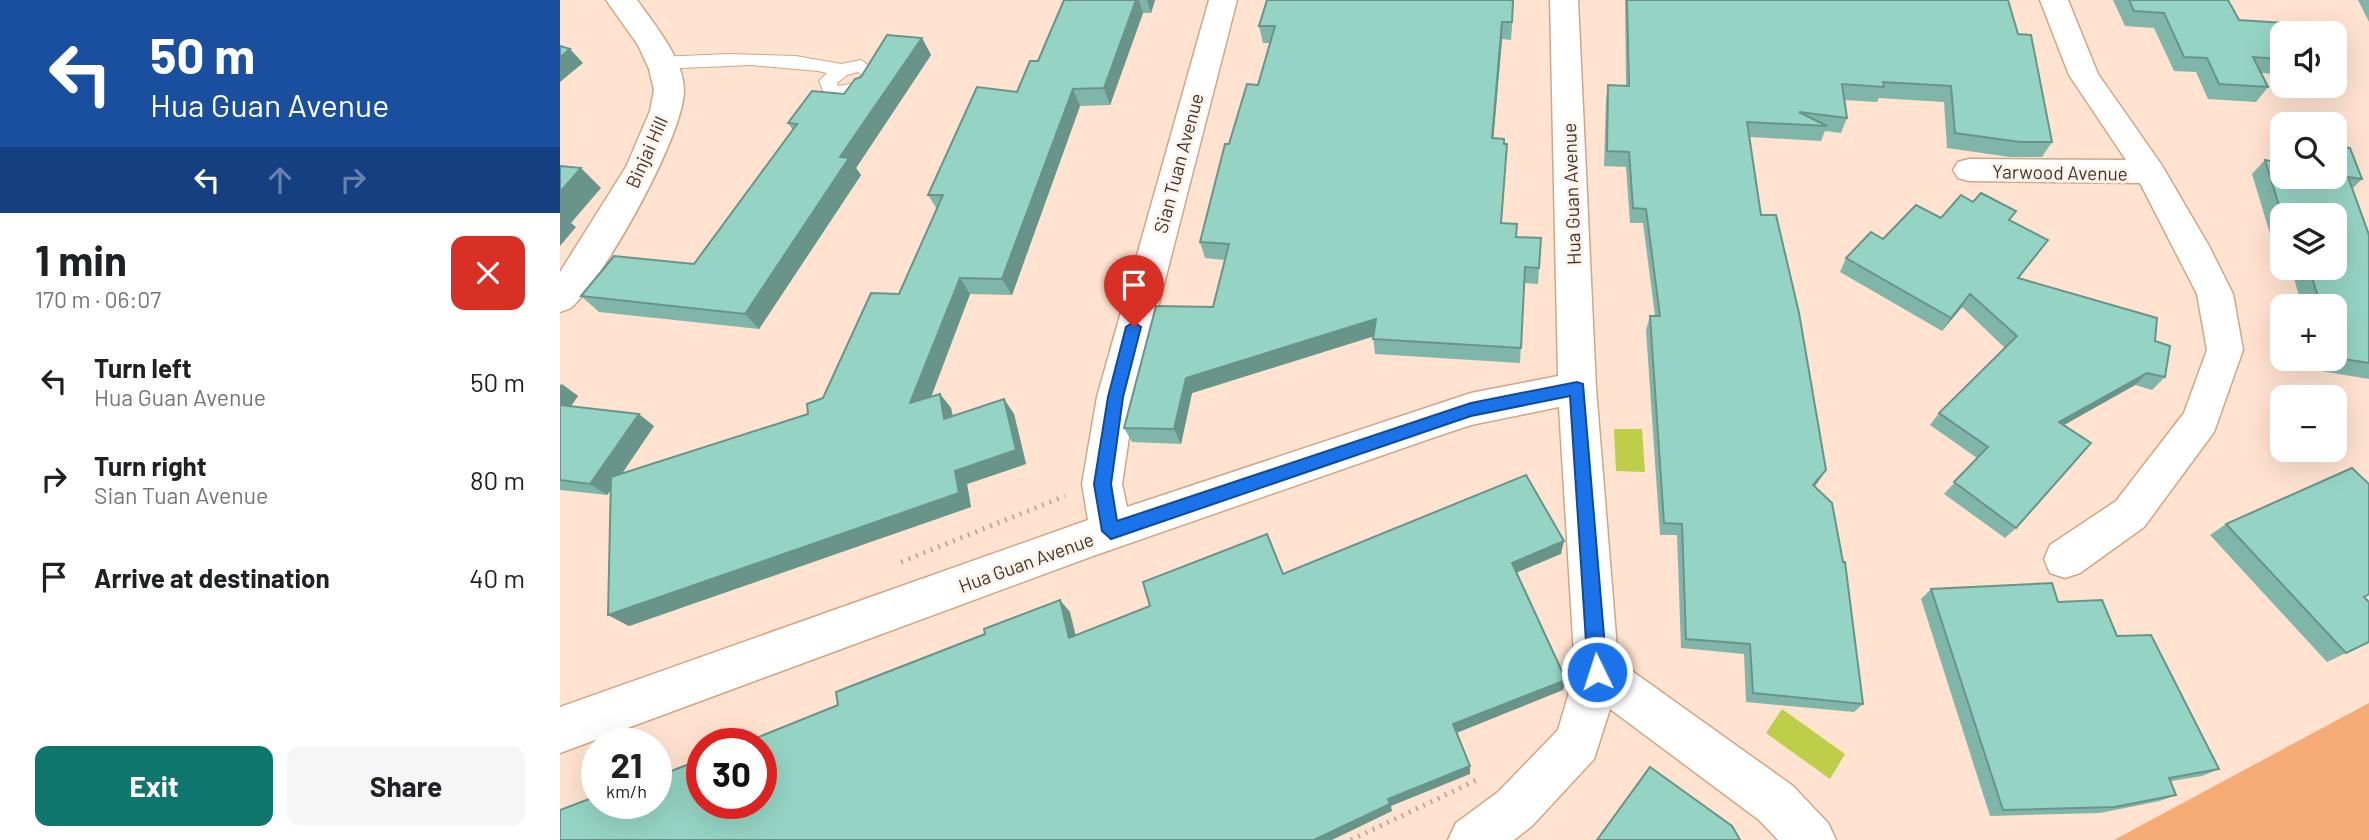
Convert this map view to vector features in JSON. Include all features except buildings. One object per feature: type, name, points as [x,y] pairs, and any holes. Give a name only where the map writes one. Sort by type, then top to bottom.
[{"type":"street","name":"Binjai Hill","points":[[560,298],[581,272],[638,177],[664,117],[669,88],[653,45],[626,4],[620,0]]},
{"type":"street","name":"Sian Tuan Avenue","points":[[1111,531],[1102,484],[1116,397],[1223,0]]},
{"type":"street","name":"Hua Guan Avenue","points":[[1473,840],[1515,809],[1578,743],[1597,672],[1577,388],[1564,0]]},
{"type":"street","name":"Yarwood Avenue","points":[[2054,0],[2084,75],[2150,172],[2192,246],[2215,294],[2225,351],[2200,421],[2130,514],[2065,559]]},
{"type":"street","name":"Yarwood Avenue","points":[[1969,170],[2150,172]]},
{"type":"street","name":"Hua Guan Avenue","points":[[560,730],[1111,531],[1459,413],[1577,388]]},
{"type":"street","points":[[1597,672],[1776,803],[1811,840]]},
{"type":"lane","points":[[659,63],[770,58],[809,62],[841,70]]},
{"type":"path","points":[[1351,840],[1490,773]]},
{"type":"shaded area","points":[[1614,429],[1642,429],[1645,472],[1616,471]]},
{"type":"shaded area","points":[[2369,703],[2369,840],[2114,840]]},
{"type":"shaded area","points":[[1782,709],[1845,754],[1830,779],[1766,733]]},
{"type":"route","points":[[1134,327],[1116,397],[1102,484],[1111,531],[1471,409],[1577,388],[1597,672]]}]
